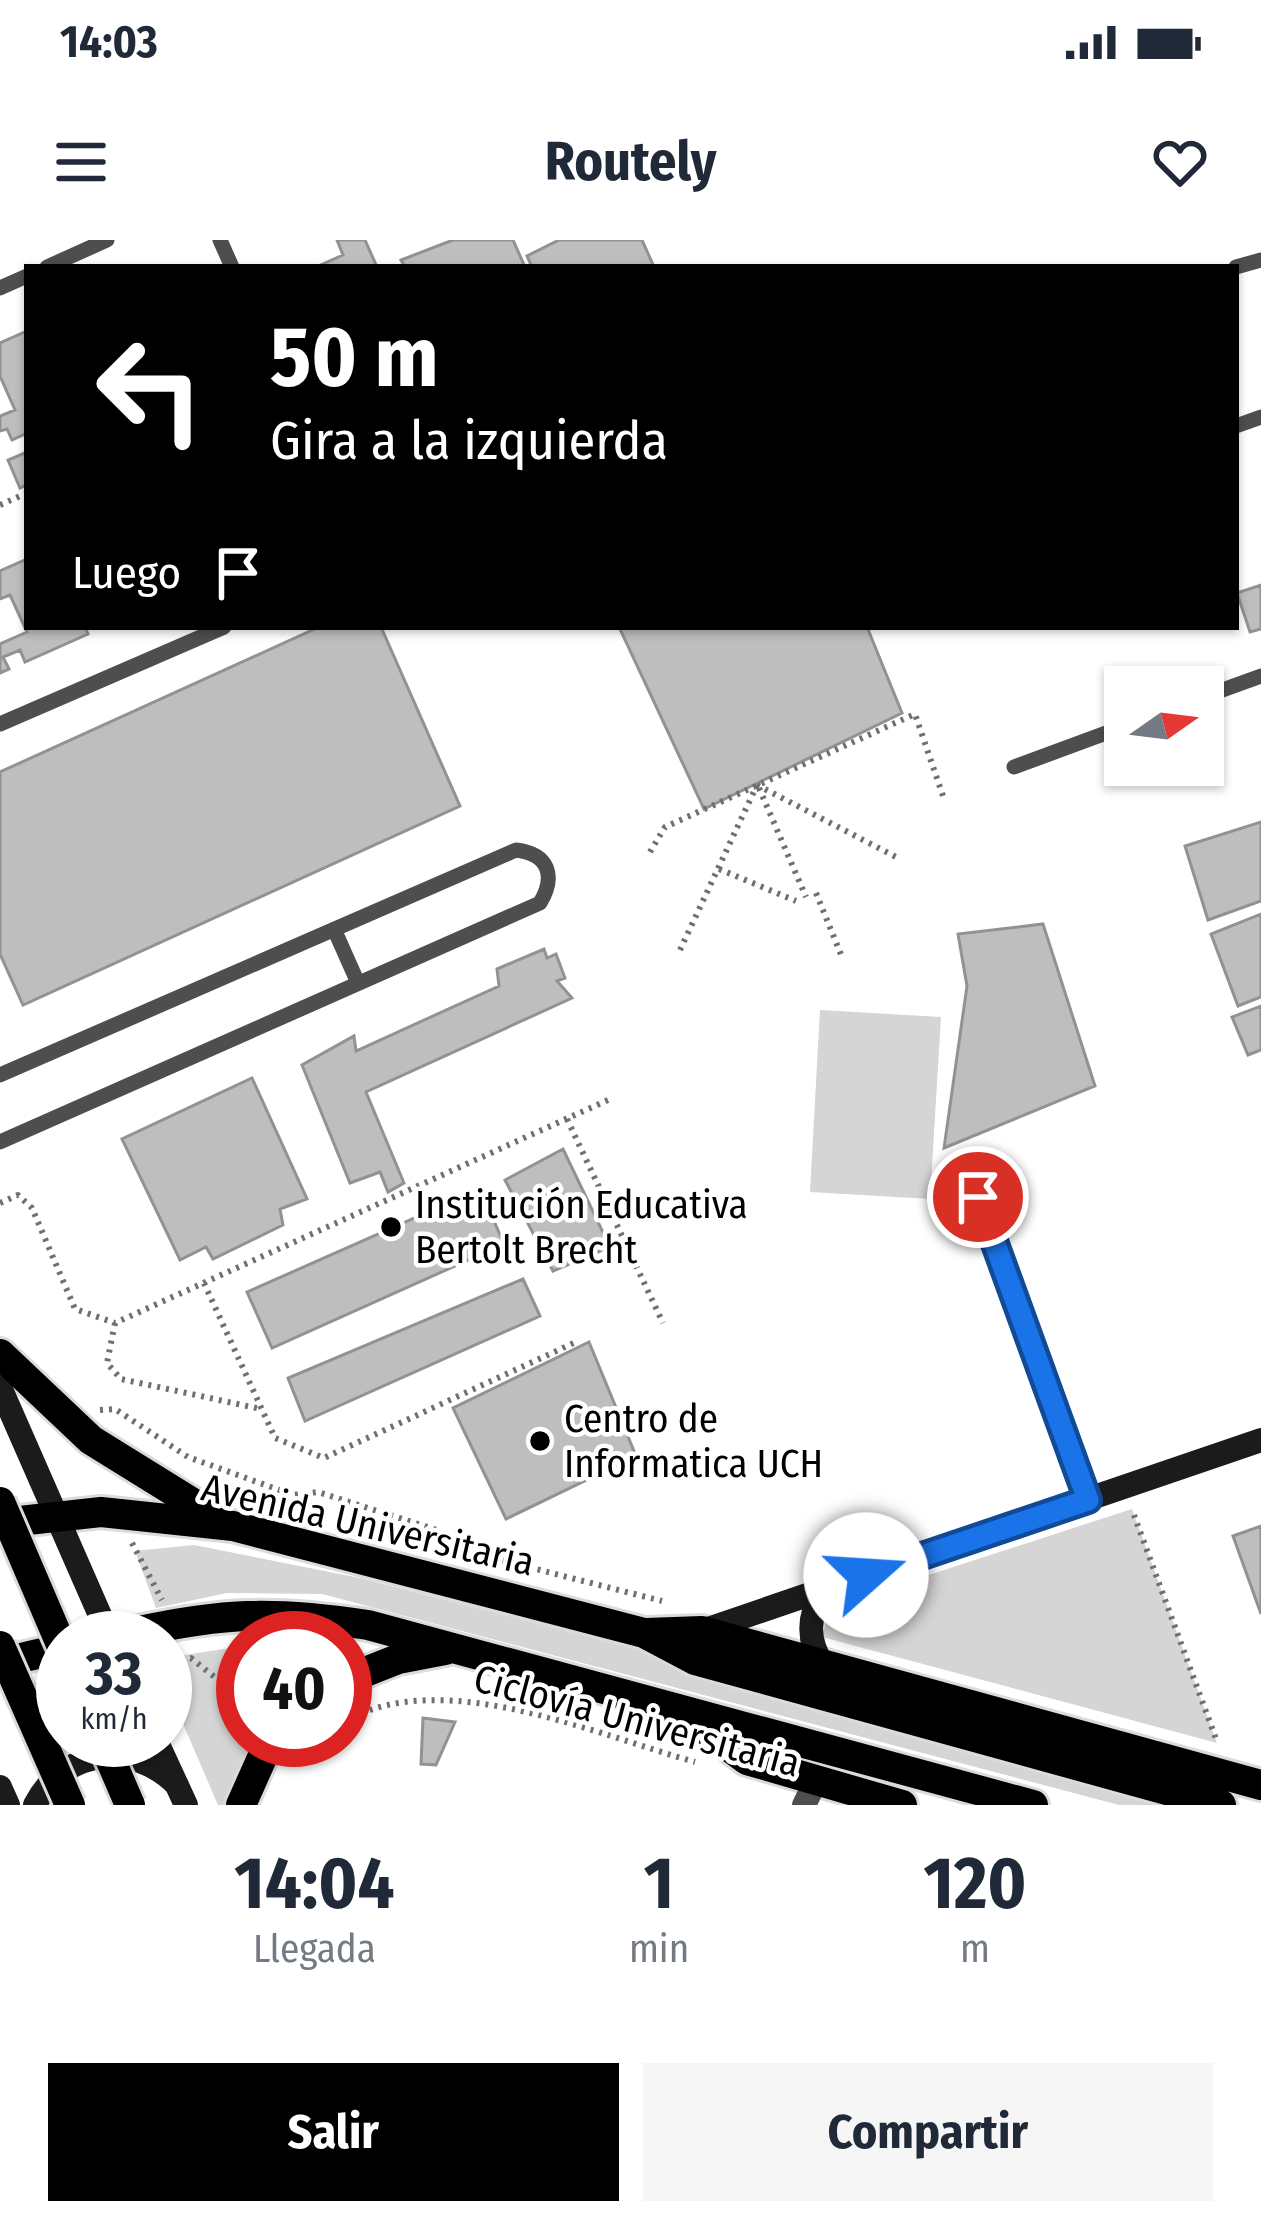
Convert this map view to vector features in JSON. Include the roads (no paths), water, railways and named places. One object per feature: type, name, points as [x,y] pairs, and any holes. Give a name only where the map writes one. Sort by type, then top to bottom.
[{"type":"main road","points":[[0,1354],[92,1440],[184,1502],[233,1526]]},
{"type":"main road","points":[[0,1502],[47,1611]]},
{"type":"main road","name":"Avenida Universitaria","points":[[0,1523],[56,1514],[116,1512],[233,1526],[644,1633],[694,1660],[1221,1805]]},
{"type":"main road","points":[[192,1621],[283,1612],[457,1647],[1033,1805]]},
{"type":"main road","name":"Avenida Universitaria","points":[[644,1633],[702,1630],[1261,1785]]},
{"type":"main road","points":[[0,1646],[70,1805]]},
{"type":"main road","points":[[372,1670],[398,1659],[457,1647]]},
{"type":"main road","points":[[0,1663],[36,1655]]},
{"type":"main road","points":[[677,1708],[747,1760],[810,1793],[902,1805]]},
{"type":"main road","points":[[114,1767],[130,1805]]},
{"type":"main road","points":[[242,1805],[258,1767]]},
{"type":"street","points":[[978,1197],[1088,1500]]},
{"type":"street","points":[[0,1388],[97,1611]]},
{"type":"street","points":[[702,1630],[1261,1440]]},
{"type":"street","points":[[823,1665],[811,1640],[810,1622],[824,1589]]},
{"type":"street","points":[[35,1805],[65,1770],[98,1756],[147,1762],[182,1795]]},
{"type":"street","points":[[169,1767],[182,1795]]},
{"type":"street","points":[[0,1787],[8,1805]]},
{"type":"lane","points":[[53,264],[107,240]]},
{"type":"lane","points":[[0,724],[195,633]]},
{"type":"lane","points":[[1224,689],[1261,676]]},
{"type":"lane","points":[[1014,767],[1104,734]]},
{"type":"lane","points":[[0,1076],[516,850],[534,852],[548,866],[550,886],[540,903],[0,1142]]},
{"type":"lane","points":[[334,929],[358,983]]},
{"type":"place","name":"Institución Educativa Bertolt Brecht","points":[[391,1227]]},
{"type":"place","name":"Centro de Informatica UCH","points":[[540,1441]]}]
